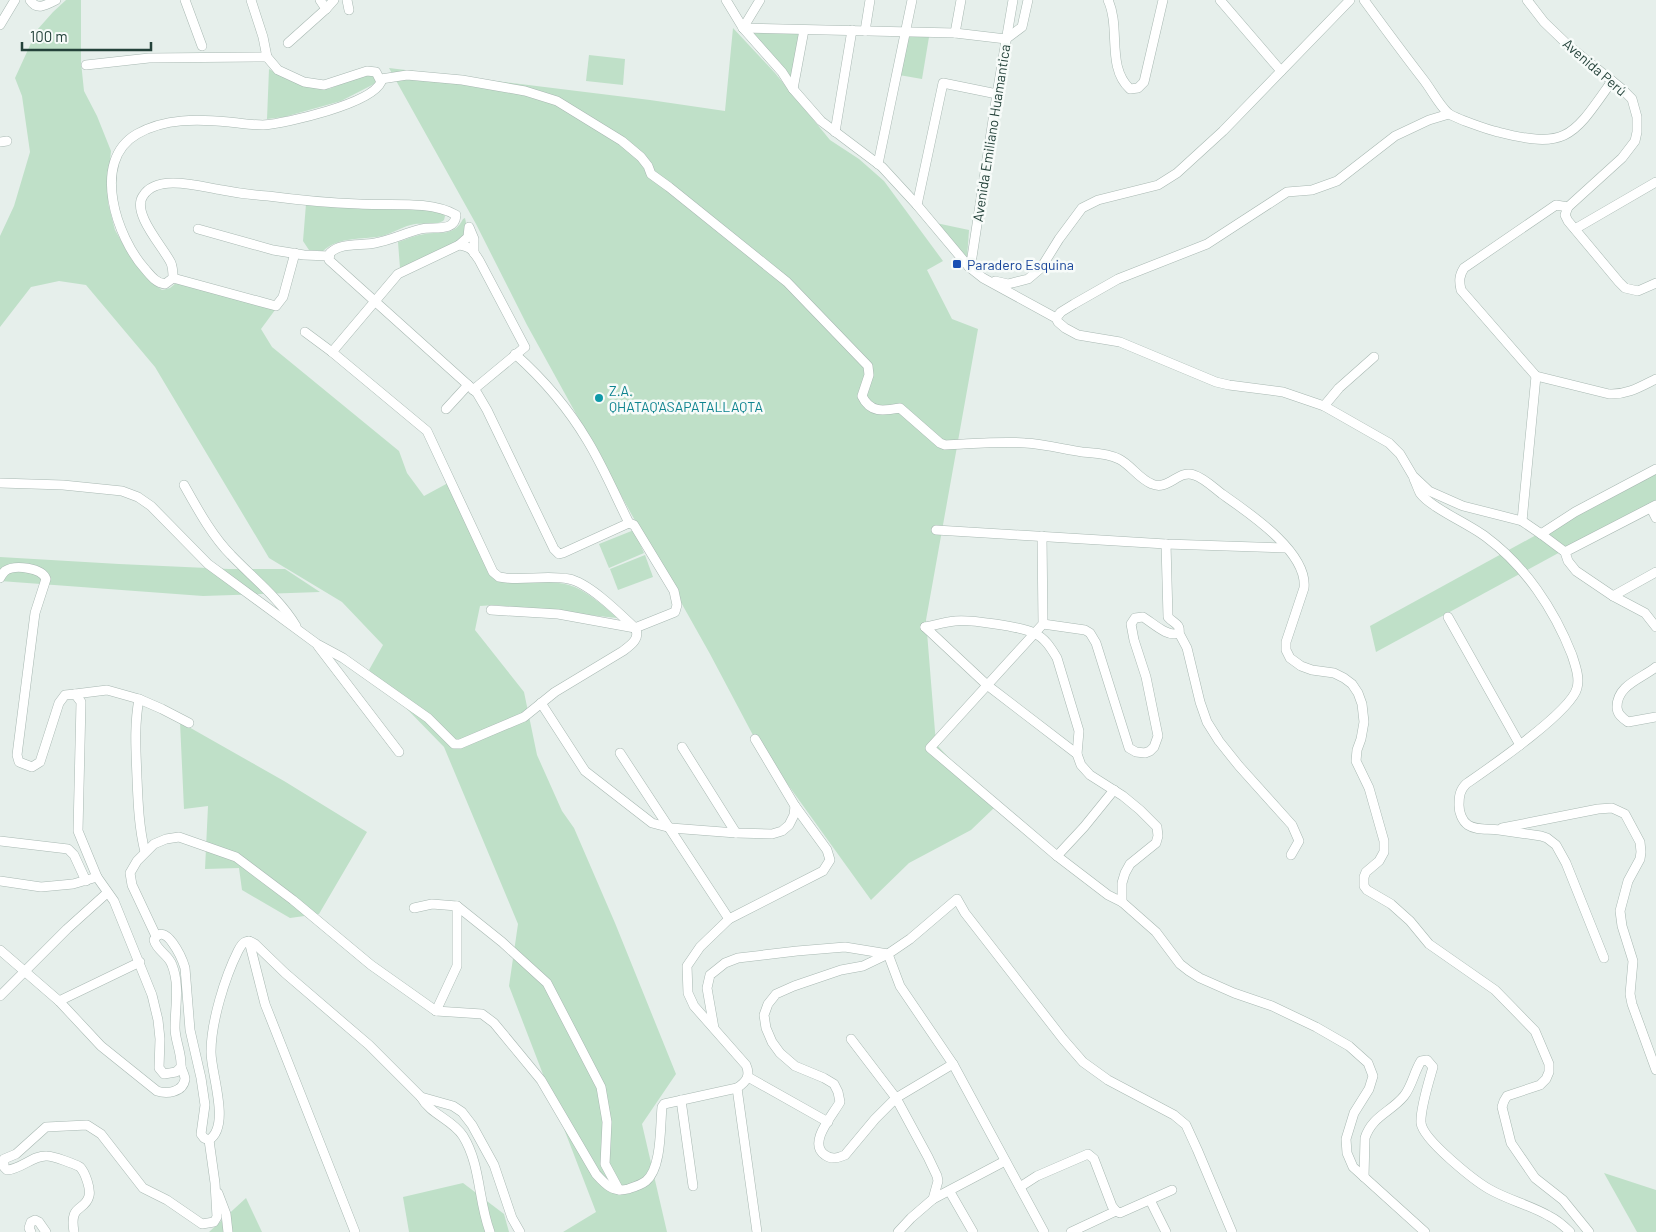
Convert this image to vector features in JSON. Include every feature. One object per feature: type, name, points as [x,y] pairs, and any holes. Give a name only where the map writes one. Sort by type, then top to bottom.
[{"type":"street","points":[[0,25],[15,0]]},
{"type":"street","points":[[30,0],[33,5],[39,6],[44,6],[53,1]]},
{"type":"street","points":[[185,0],[202,46]]},
{"type":"street","points":[[173,278],[166,284],[159,284],[140,263],[129,245],[115,213],[112,188],[113,168],[120,150],[128,141],[146,130],[164,123],[182,120],[208,120],[264,125],[318,114],[354,102],[380,86],[381,79],[376,72],[367,71],[353,74],[329,85],[318,85],[292,77],[278,70],[267,57],[263,37],[251,0]]},
{"type":"street","points":[[320,0],[326,9]]},
{"type":"street","points":[[288,43],[334,0]]},
{"type":"street","points":[[347,0],[349,10]]},
{"type":"street","points":[[726,0],[743,28],[782,72],[794,90],[821,121],[878,164],[917,205],[969,267],[983,278],[1056,318],[1065,328],[1078,335],[1120,342],[1229,386],[1283,392],[1324,406],[1389,443],[1400,454],[1420,492],[1429,502],[1474,528],[1504,551],[1524,572],[1543,598],[1567,644],[1577,670],[1577,688],[1568,703],[1520,745],[1461,788],[1459,807],[1462,817],[1468,825],[1479,829],[1497,829],[1541,836],[1556,845],[1566,863],[1604,958]]},
{"type":"street","points":[[743,28],[760,0]]},
{"type":"street","points":[[865,31],[870,0]]},
{"type":"street","points":[[878,164],[912,0]]},
{"type":"street","points":[[955,33],[961,0]]},
{"type":"street","name":"Avenida Emiliano Huamantica","points":[[969,267],[1013,0]]},
{"type":"street","points":[[743,28],[955,33],[1006,39],[1022,27],[1028,0]]},
{"type":"street","points":[[1108,0],[1113,17],[1118,72],[1124,84],[1130,89],[1138,88],[1144,82],[1164,0]]},
{"type":"street","points":[[1220,0],[1280,71]]},
{"type":"street","points":[[983,278],[1008,284],[1028,280],[1042,268],[1059,239],[1082,208],[1098,200],[1158,185],[1176,173],[1222,131],[1350,0]]},
{"type":"street","points":[[1364,0],[1449,114],[1489,130],[1525,139],[1554,140],[1565,136],[1588,116],[1612,81]]},
{"type":"street","name":"Avenida Perú","points":[[1527,0],[1544,22],[1570,47],[1622,88],[1632,99],[1638,117],[1634,141],[1622,158],[1568,207]]},
{"type":"street","points":[[794,90],[804,30]]},
{"type":"street","points":[[835,132],[852,30]]},
{"type":"street","points":[[86,65],[149,58],[267,57]]},
{"type":"street","points":[[381,79],[407,75],[462,80],[525,91],[557,101],[622,141],[641,157],[656,179],[787,282],[868,366],[869,375],[862,396],[864,402],[873,409],[900,408],[935,440],[945,445],[1024,443],[1112,456],[1127,463],[1145,481],[1157,486],[1165,485],[1189,474],[1194,475],[1250,514],[1274,534],[1303,571],[1305,581],[1286,642],[1286,650],[1290,658],[1301,666],[1312,670],[1334,673],[1344,678],[1358,692],[1362,704],[1364,722],[1356,761],[1369,788],[1384,841],[1384,852],[1379,861],[1366,872],[1364,886],[1367,890],[1391,904],[1410,921],[1429,944],[1495,990],[1535,1031],[1549,1064],[1549,1072],[1546,1079],[1540,1085],[1507,1096],[1504,1101],[1502,1107],[1511,1143],[1535,1178],[1563,1200],[1590,1232]]},
{"type":"street","points":[[917,205],[943,83],[997,94]]},
{"type":"street","points":[[1056,318],[1061,312],[1118,279],[1207,244],[1287,192],[1312,190],[1337,181],[1395,136],[1429,120],[1449,114]]},
{"type":"street","points":[[1575,228],[1656,182]]},
{"type":"street","points":[[173,278],[172,264],[150,230],[141,209],[143,196],[149,189],[158,186],[184,183],[244,194],[304,201],[445,209],[456,215],[454,224],[449,227],[421,229],[373,244],[339,247],[334,249],[329,256],[329,260],[471,388],[487,410],[554,549],[559,554],[629,523]]},
{"type":"street","points":[[1656,283],[1638,292],[1625,288],[1618,282],[1564,214],[1568,207],[1556,205],[1464,268],[1460,274],[1459,281],[1462,290],[1536,376],[1620,395],[1656,379]]},
{"type":"street","points":[[332,352],[398,274],[459,245],[468,237],[469,226],[474,239],[474,254]]},
{"type":"street","points":[[198,229],[273,250],[329,256]]},
{"type":"street","points":[[446,409],[526,347],[470,247],[459,245]]},
{"type":"street","points":[[173,278],[276,306],[283,297],[295,253]]},
{"type":"street","points":[[0,483],[122,491],[138,497],[151,506],[208,564],[317,644],[356,667],[428,718],[454,744],[460,744],[524,717],[555,692],[630,647],[636,638],[637,632],[635,628],[605,600],[575,582],[559,578],[506,578],[499,577],[493,572],[427,431],[305,332]]},
{"type":"street","points":[[491,610],[558,614],[635,628],[675,612],[677,605],[674,591],[634,525],[629,523],[589,442],[571,415],[516,354]]},
{"type":"street","points":[[1324,406],[1339,388],[1374,357]]},
{"type":"street","points":[[1522,522],[1536,376]]},
{"type":"street","points":[[1542,534],[1575,512],[1656,470]]},
{"type":"street","points":[[1413,476],[1429,491],[1463,506],[1522,522],[1542,534],[1565,552],[1568,561],[1576,571],[1613,596],[1645,613],[1656,627]]},
{"type":"street","points":[[184,485],[229,554],[288,613],[298,630]]},
{"type":"street","points":[[1565,552],[1653,506],[1656,518]]},
{"type":"street","points":[[936,530],[1166,544],[1286,548]]},
{"type":"street","points":[[1042,536],[1043,624],[930,748],[1057,856],[1108,895],[1122,902],[1156,932],[1180,964],[1189,971],[1226,990],[1272,1006],[1316,1027],[1349,1046],[1368,1063],[1372,1069],[1373,1076],[1369,1088],[1354,1113],[1346,1139],[1347,1153],[1354,1167],[1425,1232]]},
{"type":"street","points":[[1166,544],[1168,617],[1180,629],[1179,633],[1187,648],[1207,722],[1239,766],[1292,825],[1299,841],[1291,855]]},
{"type":"street","points":[[0,578],[5,571],[13,568],[24,568],[40,571],[46,579],[35,613],[17,755],[19,762],[32,768],[40,762],[59,703],[65,695],[107,690],[162,709],[189,723]]},
{"type":"street","points":[[1613,596],[1656,572]]},
{"type":"street","points":[[1043,624],[1081,629],[1090,633],[1096,643],[1129,748],[1136,752],[1145,753],[1154,747],[1158,736],[1146,677],[1131,624],[1135,618],[1143,617],[1170,634],[1175,635],[1179,633]]},
{"type":"street","points":[[1448,617],[1520,745]]},
{"type":"street","points":[[1077,754],[987,685],[924,627],[957,621],[1016,627],[1034,633],[1045,641],[1057,658],[1079,731],[1077,754],[1081,765],[1090,775],[1140,810],[1157,827],[1158,836],[1156,843],[1130,864],[1125,873],[1122,883],[1122,902]]},
{"type":"street","points":[[317,644],[399,752]]},
{"type":"street","points":[[1656,667],[1622,690],[1617,700],[1617,710],[1621,717],[1628,722],[1656,717]]},
{"type":"street","points":[[75,694],[81,702],[78,831],[96,878],[114,901],[152,995],[160,1039],[158,1068],[164,1074],[172,1074],[181,1067]]},
{"type":"street","points":[[139,700],[135,744],[141,837],[145,852]]},
{"type":"street","points":[[541,703],[585,771],[652,824],[671,828],[736,834],[772,834],[782,831],[789,825],[796,806]]},
{"type":"street","points":[[0,950],[59,1001],[101,1046],[157,1091],[164,1094],[171,1092],[182,1085],[185,1078],[181,1067],[180,1050],[175,1030],[177,982],[172,962],[156,946],[154,940],[156,936],[132,885],[130,873],[145,852],[160,841],[178,837],[236,857],[301,906],[370,965],[436,1011],[482,1014],[494,1023],[541,1080],[596,1174],[606,1185],[619,1190],[636,1186],[646,1181],[653,1172],[657,1162],[662,1107],[666,1103],[737,1088],[748,1077],[749,1070],[746,1065],[694,1006],[688,993],[687,966],[700,947],[729,920],[823,871],[830,860],[827,850],[796,806],[755,739]]},
{"type":"street","points":[[682,747],[736,834]]},
{"type":"street","points":[[620,752],[729,920]]},
{"type":"street","points":[[1057,856],[1114,790]]},
{"type":"street","points":[[1497,829],[1598,809],[1612,808],[1624,814],[1640,842],[1642,852],[1628,881],[1620,911],[1622,926],[1633,961],[1630,994],[1656,1070]]},
{"type":"street","points":[[0,841],[68,849],[74,855],[86,881]]},
{"type":"street","points":[[0,881],[41,887],[73,884],[96,878]]},
{"type":"street","points":[[0,996],[67,929],[107,893]]},
{"type":"street","points":[[953,1064],[896,1098],[874,1119],[845,1155],[838,1158],[830,1158],[823,1154],[820,1148],[819,1135],[840,1102],[838,1092],[834,1084],[795,1066],[780,1053],[772,1042],[766,1028],[764,1015],[768,1004],[776,994],[841,970],[863,966],[888,954],[910,939],[957,899],[965,913],[1026,992],[1083,1062],[1108,1080],[1174,1115],[1186,1125],[1232,1232]]},
{"type":"street","points":[[414,908],[432,904],[457,906],[502,942],[547,983],[601,1087],[607,1122],[605,1164],[619,1190]]},
{"type":"street","points":[[436,1011],[457,966],[457,906]]},
{"type":"street","points":[[156,936],[160,934],[172,941],[185,968],[190,1030],[202,1078],[205,1105],[201,1134],[209,1140]]},
{"type":"street","points":[[209,1140],[218,1130],[219,1123],[211,1053],[214,1029],[233,960],[241,944],[249,941],[255,944],[284,973],[350,1028],[421,1096],[428,1107],[455,1127],[463,1136],[472,1156],[481,1190],[485,1218],[490,1232]]},
{"type":"street","points":[[249,941],[265,1004],[356,1232]]},
{"type":"street","points":[[714,1028],[707,988],[708,982],[710,975],[725,963],[738,958],[758,955],[845,947],[888,954]]},
{"type":"street","points":[[888,954],[900,986],[953,1064],[1044,1232]]},
{"type":"street","points":[[59,1001],[140,962]]},
{"type":"street","points":[[851,1039],[896,1098],[937,1176],[937,1187],[933,1199]]},
{"type":"street","points":[[1364,1177],[1365,1138],[1367,1132],[1377,1118],[1403,1098],[1409,1090],[1415,1070],[1421,1061],[1427,1060],[1433,1067],[1426,1091],[1421,1123],[1423,1129],[1438,1148],[1489,1189],[1550,1216],[1570,1232]]},
{"type":"street","points":[[748,1077],[828,1122]]},
{"type":"street","points":[[737,1088],[757,1232]]},
{"type":"street","points":[[421,1096],[453,1106],[462,1112],[472,1125],[494,1165],[512,1218],[520,1232]]},
{"type":"street","points":[[681,1100],[693,1186]]},
{"type":"street","points":[[74,1232],[72,1220],[74,1214],[86,1202],[90,1192],[80,1167],[45,1156],[38,1157],[16,1170],[8,1170],[4,1167],[2,1158],[16,1154],[46,1127],[87,1125],[101,1134],[143,1188],[167,1200],[202,1224],[214,1222],[217,1217],[215,1183],[209,1140]]},
{"type":"street","points":[[1020,1187],[1037,1176],[1088,1154],[1094,1159],[1112,1206],[1120,1213],[1172,1190]]},
{"type":"street","points":[[898,1232],[933,1199],[950,1192],[1005,1161]]},
{"type":"street","points":[[215,1183],[226,1214],[228,1232]]},
{"type":"street","points":[[950,1192],[973,1232]]},
{"type":"street","points":[[1150,1200],[1166,1232]]},
{"type":"street","points":[[1072,1232],[1116,1211]]},
{"type":"street","points":[[31,1232],[29,1228],[31,1222],[35,1220],[39,1222],[46,1232]]},
{"type":"green space","points":[[66,0],[81,0],[81,62],[84,91],[97,116],[111,151],[108,203],[115,230],[132,260],[162,290],[170,288],[176,283],[275,310],[261,329],[272,347],[399,451],[407,473],[424,496],[448,483],[490,574],[498,580],[507,582],[560,583],[575,587],[588,594],[617,618],[496,605],[480,606],[475,630],[524,692],[537,755],[562,811],[574,828],[676,1074],[642,1124],[667,1232],[563,1232],[596,1212],[509,986],[518,924],[444,747],[369,670],[383,645],[342,602],[269,558],[155,367],[86,285],[59,281],[31,287],[0,327],[0,236],[14,206],[30,152],[22,96],[15,78],[37,30]]},
{"type":"green space","points":[[733,28],[775,73],[830,140],[859,159],[884,181],[943,261],[927,270],[952,319],[978,329],[926,620],[936,744],[995,807],[971,830],[909,863],[871,900],[755,739],[710,654],[527,325],[476,224],[389,68],[725,111]]},
{"type":"green space","points":[[743,28],[804,30],[793,89]]},
{"type":"green space","points":[[906,32],[929,37],[922,79],[899,75]]},
{"type":"green space","points":[[589,55],[625,59],[623,85],[586,81]]},
{"type":"green space","points":[[269,69],[281,76],[318,89],[329,89],[375,73],[376,83],[341,101],[284,117],[267,119]]},
{"type":"green space","points":[[306,204],[373,209],[433,210],[442,212],[445,216],[444,220],[438,223],[415,224],[382,236],[351,239],[329,246],[323,251],[309,250],[303,241]]},
{"type":"green space","points":[[465,218],[466,232],[457,242],[400,268],[398,242],[415,236],[451,231],[456,229]]},
{"type":"green space","points":[[936,223],[969,230],[967,258]]},
{"type":"green space","points":[[1656,473],[1656,500],[1376,652],[1370,626],[1538,534]]},
{"type":"green space","points":[[634,530],[644,553],[609,568],[599,544]]},
{"type":"green space","points":[[645,555],[653,577],[618,590],[610,569]]},
{"type":"green space","points":[[0,557],[229,569],[285,569],[320,592],[203,596],[0,581]]},
{"type":"green space","points":[[180,722],[284,781],[367,832],[319,914],[290,918],[242,890],[239,868],[205,869],[208,806],[184,809]]},
{"type":"green space","points":[[1604,1173],[1656,1190],[1656,1232],[1637,1232]]},
{"type":"green space","points":[[463,1183],[504,1214],[509,1232],[409,1232],[403,1197]]},
{"type":"green space","points":[[246,1198],[262,1232],[209,1232]]},
{"type":"place","name":"Paradero Esquina","points":[[957,264]]},
{"type":"place","name":"Z.A. QHATAQ'ASAPATALLAQTA","points":[[599,398]]}]
